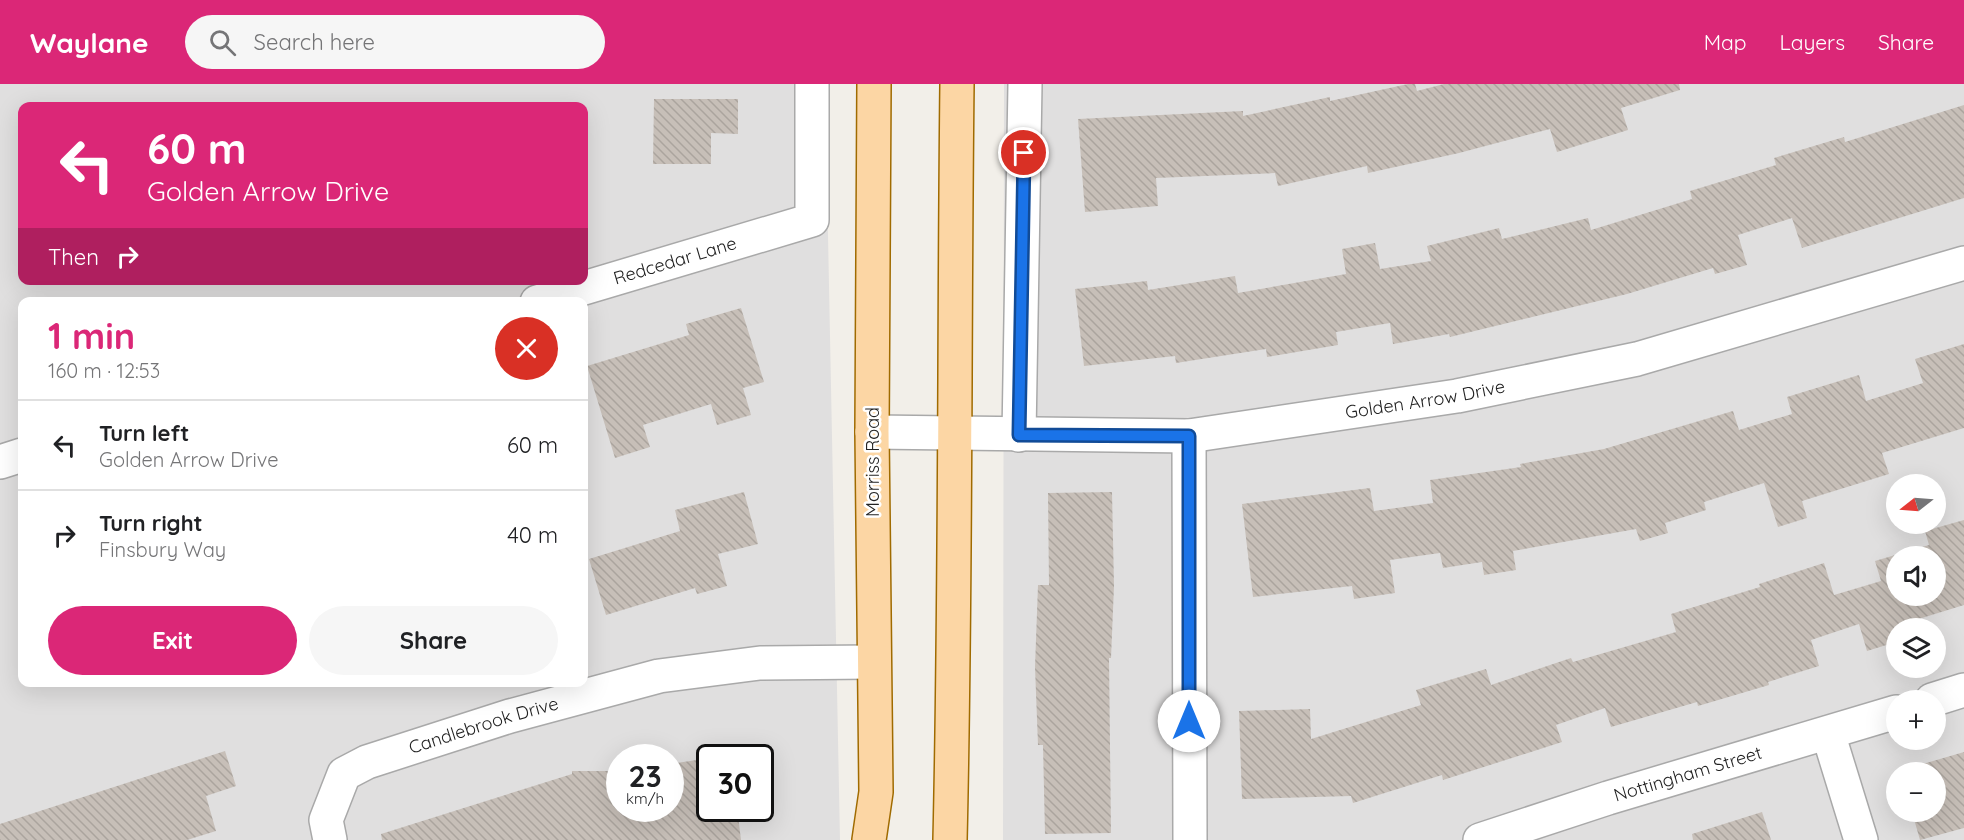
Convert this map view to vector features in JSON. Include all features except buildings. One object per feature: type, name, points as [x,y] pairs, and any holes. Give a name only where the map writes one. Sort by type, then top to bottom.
[{"type":"main road","name":"Morriss Road","points":[[869,840],[876,792],[872,432],[874,84]]},
{"type":"main road","points":[[950,840],[956,542],[954,435],[957,84]]},
{"type":"street","name":"Redcedar Lane","points":[[554,297],[812,220],[812,84]]},
{"type":"street","points":[[1019,435],[1025,84]]},
{"type":"street","name":"Golden Arrow Drive","points":[[872,432],[954,435],[1189,436],[1457,396],[1602,367],[1964,263]]},
{"type":"street","points":[[1189,436],[1190,840]]},
{"type":"street","points":[[0,462],[18,456]]},
{"type":"street","name":"Candlebrook Drive","points":[[330,840],[326,820],[344,774],[392,753],[510,716],[659,676],[760,663],[873,662]]},
{"type":"street","points":[[1946,696],[1964,690]]},
{"type":"street","name":"Nottingham Street","points":[[1480,840],[1608,798],[1886,715]]},
{"type":"street","points":[[1828,733],[1861,840]]},
{"type":"shaded area","points":[[0,84],[825,84],[840,840],[0,840]]},
{"type":"shaded area","points":[[1004,84],[1964,84],[1964,840],[1003,840]]},
{"type":"route","points":[[1024,153],[1019,435],[1189,436],[1189,721]]}]
